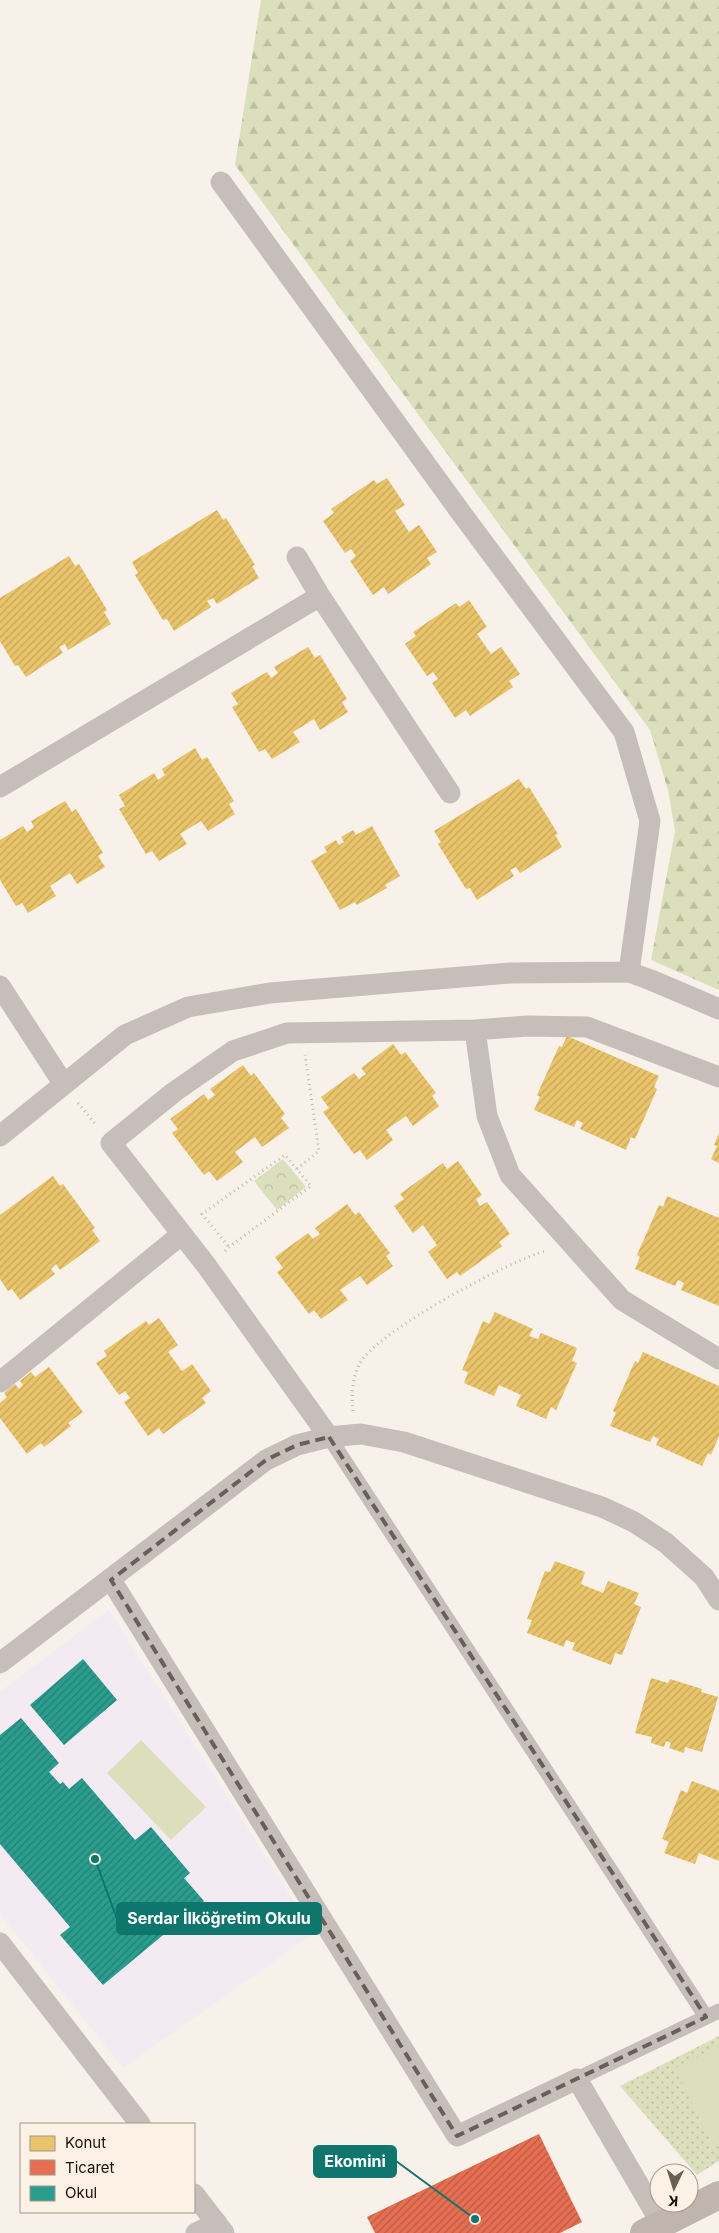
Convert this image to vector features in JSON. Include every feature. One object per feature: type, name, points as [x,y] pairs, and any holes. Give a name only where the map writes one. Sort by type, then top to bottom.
[{"type":"main road","points":[[653,2228],[719,2195]]},
{"type":"street","points":[[221,182],[459,510],[624,732],[650,822],[629,972]]},
{"type":"street","points":[[297,557],[320,596],[450,793]]},
{"type":"street","points":[[0,787],[320,596]]},
{"type":"street","points":[[0,1136],[63,1083],[125,1035],[188,1007],[270,992],[510,973],[629,972],[719,1009]]},
{"type":"street","points":[[0,986],[63,1083]]},
{"type":"street","points":[[111,1580],[457,2136],[712,2014],[330,1437],[206,1265],[111,1143],[174,1092],[233,1051],[287,1033],[475,1030],[528,1026],[587,1027],[719,1077]]},
{"type":"street","points":[[475,1030],[487,1116],[510,1176],[622,1300],[719,1359]]},
{"type":"street","points":[[0,1382],[182,1234]]},
{"type":"street","points":[[0,1663],[266,1460],[297,1445],[330,1437],[356,1434],[404,1442],[602,1507],[634,1522],[666,1542],[704,1577],[719,1600]]},
{"type":"street","points":[[0,1943],[139,2123]]},
{"type":"street","points":[[577,2079],[653,2228]]},
{"type":"street","points":[[195,2195],[220,2228],[196,2233]]},
{"type":"path","points":[[297,1170],[319,1151],[302,1032]]},
{"type":"path","points":[[63,1083],[111,1143]]},
{"type":"path","points":[[206,1265],[230,1247],[311,1186],[285,1155],[202,1214],[230,1247]]},
{"type":"path","points":[[356,1434],[352,1398],[354,1380],[361,1361],[378,1344],[412,1320],[477,1281],[531,1255],[572,1245]]},
{"type":"highlighted area","points":[[329,1437],[706,2017],[457,2136],[111,1580],[266,1460],[297,1445]]},
{"type":"shaded area","points":[[109,1610],[314,1933],[123,2068],[0,1914],[0,1692]]},
{"type":"green space","points":[[261,0],[719,0],[719,990],[651,960],[675,831],[668,790],[650,730],[235,165]]},
{"type":"green space","points":[[283,1159],[306,1187],[277,1210],[254,1181]]},
{"type":"green space","points":[[141,1740],[206,1807],[171,1840],[107,1773]]},
{"type":"green space","points":[[719,2036],[719,2161],[699,2174],[699,2163],[687,2163],[620,2086]]},
{"type":"green space","points":[[719,2046],[719,2140],[712,2144],[675,2068]]},
{"type":"building: Konut","points":[[387,478],[405,505],[395,511],[409,532],[419,525],[437,552],[427,558],[431,564],[388,594],[384,587],[373,595],[350,561],[356,556],[351,549],[345,553],[323,521],[334,513],[331,509],[374,480],[377,484]]},
{"type":"building: Konut","points":[[217,510],[223,520],[226,518],[255,565],[252,566],[259,578],[217,604],[213,598],[207,601],[211,607],[174,631],[167,619],[163,620],[135,575],[138,573],[132,562]]},
{"type":"building: Konut","points":[[69,556],[75,566],[79,564],[107,610],[104,612],[111,624],[68,650],[65,644],[59,647],[63,653],[26,677],[18,665],[15,666],[0,641],[0,598]]},
{"type":"building: Konut","points":[[469,600],[487,627],[477,634],[491,654],[501,647],[520,674],[509,681],[513,687],[470,716],[466,710],[455,718],[432,683],[438,679],[433,672],[427,676],[405,644],[416,636],[413,632],[456,603],[459,607]]},
{"type":"building: Konut","points":[[308,647],[315,658],[320,655],[347,699],[342,702],[348,712],[320,730],[314,719],[293,732],[300,742],[272,759],[265,749],[259,752],[232,707],[238,704],[231,693],[267,672],[271,678],[278,673],[274,667]]},
{"type":"building: Konut","points":[[195,748],[202,760],[207,757],[234,801],[229,804],[235,814],[208,831],[201,821],[180,834],[187,844],[159,861],[152,851],[146,854],[119,809],[125,806],[119,795],[154,773],[158,780],[165,775],[162,769]]},
{"type":"building: Konut","points":[[519,779],[526,789],[529,787],[558,834],[555,835],[562,847],[520,873],[516,867],[510,870],[514,876],[477,900],[470,888],[466,889],[438,844],[441,842],[434,831]]},
{"type":"building: Konut","points":[[65,801],[72,812],[76,809],[103,853],[98,856],[105,867],[77,884],[70,873],[50,886],[56,896],[28,913],[22,903],[16,906],[0,880],[0,840],[23,826],[27,832],[34,827],[31,821]]},
{"type":"building: Konut","points":[[372,826],[400,876],[385,885],[387,888],[357,905],[355,902],[340,910],[311,861],[327,852],[324,847],[336,840],[339,845],[344,842],[341,837],[353,830],[356,835]]},
{"type":"building: Konut","points":[[567,1036],[659,1076],[654,1087],[657,1089],[635,1139],[631,1137],[626,1150],[580,1129],[583,1123],[577,1120],[574,1127],[534,1110],[540,1097],[537,1095],[559,1046],[562,1047]]},
{"type":"building: Konut","points":[[393,1044],[401,1055],[405,1052],[436,1093],[432,1096],[439,1106],[413,1126],[406,1116],[386,1130],[393,1140],[367,1160],[360,1150],[354,1154],[323,1112],[329,1108],[321,1097],[354,1073],[359,1079],[366,1074],[361,1068]]},
{"type":"building: Konut","points":[[243,1065],[251,1076],[254,1073],[285,1114],[281,1118],[289,1128],[262,1147],[255,1137],[235,1152],[243,1162],[217,1181],[209,1171],[204,1175],[172,1133],[178,1129],[170,1119],[204,1094],[208,1100],[215,1095],[210,1089]]},
{"type":"building: Konut","points":[[719,1133],[719,1163],[711,1159],[717,1146],[714,1145]]},
{"type":"building: Konut","points":[[458,1161],[482,1195],[476,1199],[480,1206],[487,1202],[510,1234],[499,1242],[502,1246],[460,1276],[457,1272],[447,1279],[428,1252],[437,1245],[423,1225],[413,1233],[394,1206],[404,1199],[400,1194],[443,1163],[447,1169]]},
{"type":"building: Konut","points":[[53,1176],[60,1186],[63,1184],[95,1228],[92,1230],[100,1241],[60,1270],[56,1264],[51,1269],[55,1274],[20,1300],[12,1289],[8,1291],[0,1279],[0,1215]]},
{"type":"building: Konut","points":[[667,1196],[719,1218],[719,1306],[681,1290],[684,1283],[678,1280],[675,1286],[635,1269],[640,1257],[637,1255],[659,1205],[663,1207]]},
{"type":"building: Konut","points":[[347,1204],[355,1215],[359,1212],[390,1253],[386,1256],[393,1266],[367,1285],[360,1276],[340,1290],[348,1300],[321,1319],[314,1310],[309,1314],[277,1272],[283,1268],[275,1257],[308,1233],[313,1239],[320,1234],[315,1228]]},
{"type":"building: Konut","points":[[495,1312],[533,1329],[529,1336],[538,1339],[541,1333],[577,1348],[572,1361],[577,1363],[556,1410],[551,1407],[546,1419],[516,1406],[521,1395],[499,1385],[494,1396],[464,1383],[468,1372],[462,1370],[483,1321],[489,1324]]},
{"type":"building: Konut","points":[[159,1318],[178,1345],[168,1352],[182,1371],[192,1364],[211,1391],[202,1398],[206,1403],[163,1434],[159,1428],[148,1436],[124,1402],[130,1398],[125,1391],[119,1395],[96,1363],[107,1356],[104,1351],[146,1321],[149,1325]]},
{"type":"building: Konut","points":[[643,1352],[719,1386],[719,1436],[711,1455],[708,1453],[702,1466],[656,1445],[659,1439],[653,1436],[650,1442],[610,1426],[616,1413],[613,1411],[635,1361],[638,1363]]},
{"type":"building: Konut","points":[[49,1367],[83,1412],[68,1423],[71,1426],[44,1447],[41,1443],[27,1454],[0,1418],[0,1403],[7,1397],[4,1393],[15,1384],[19,1389],[23,1385],[20,1381],[31,1372],[35,1377]]},
{"type":"building: Konut","points":[[555,1561],[585,1572],[581,1584],[603,1593],[608,1581],[639,1593],[634,1604],[641,1607],[622,1655],[615,1653],[611,1665],[572,1650],[575,1643],[566,1640],[564,1647],[527,1633],[532,1620],[527,1619],[545,1571],[550,1572]]},
{"type":"building: Konut","points":[[651,1678],[668,1683],[670,1679],[702,1689],[701,1692],[718,1697],[702,1752],[685,1747],[684,1753],[669,1748],[671,1743],[666,1741],[664,1747],[651,1743],[652,1737],[635,1733]]},
{"type":"building: Konut","points":[[692,1781],[719,1791],[719,1861],[699,1853],[695,1864],[664,1853],[669,1842],[662,1839],[681,1790],[687,1793]]},
{"type":"building: Ticaret","points":[[539,2134],[582,2222],[560,2233],[375,2233],[367,2217]]},
{"type":"building: Okul","points":[[83,1659],[117,1700],[64,1745],[30,1705]]},
{"type":"building: Okul","points":[[21,1718],[59,1763],[49,1772],[60,1784],[63,1782],[69,1789],[82,1778],[135,1840],[151,1827],[190,1873],[184,1878],[204,1901],[103,1985],[60,1935],[70,1927],[0,1844],[0,1735]]},
{"type":"place","name":"Serdar İlköğretim Okulu","points":[[95,1859]]},
{"type":"place","name":"Ekomini","points":[[475,2219]]}]
